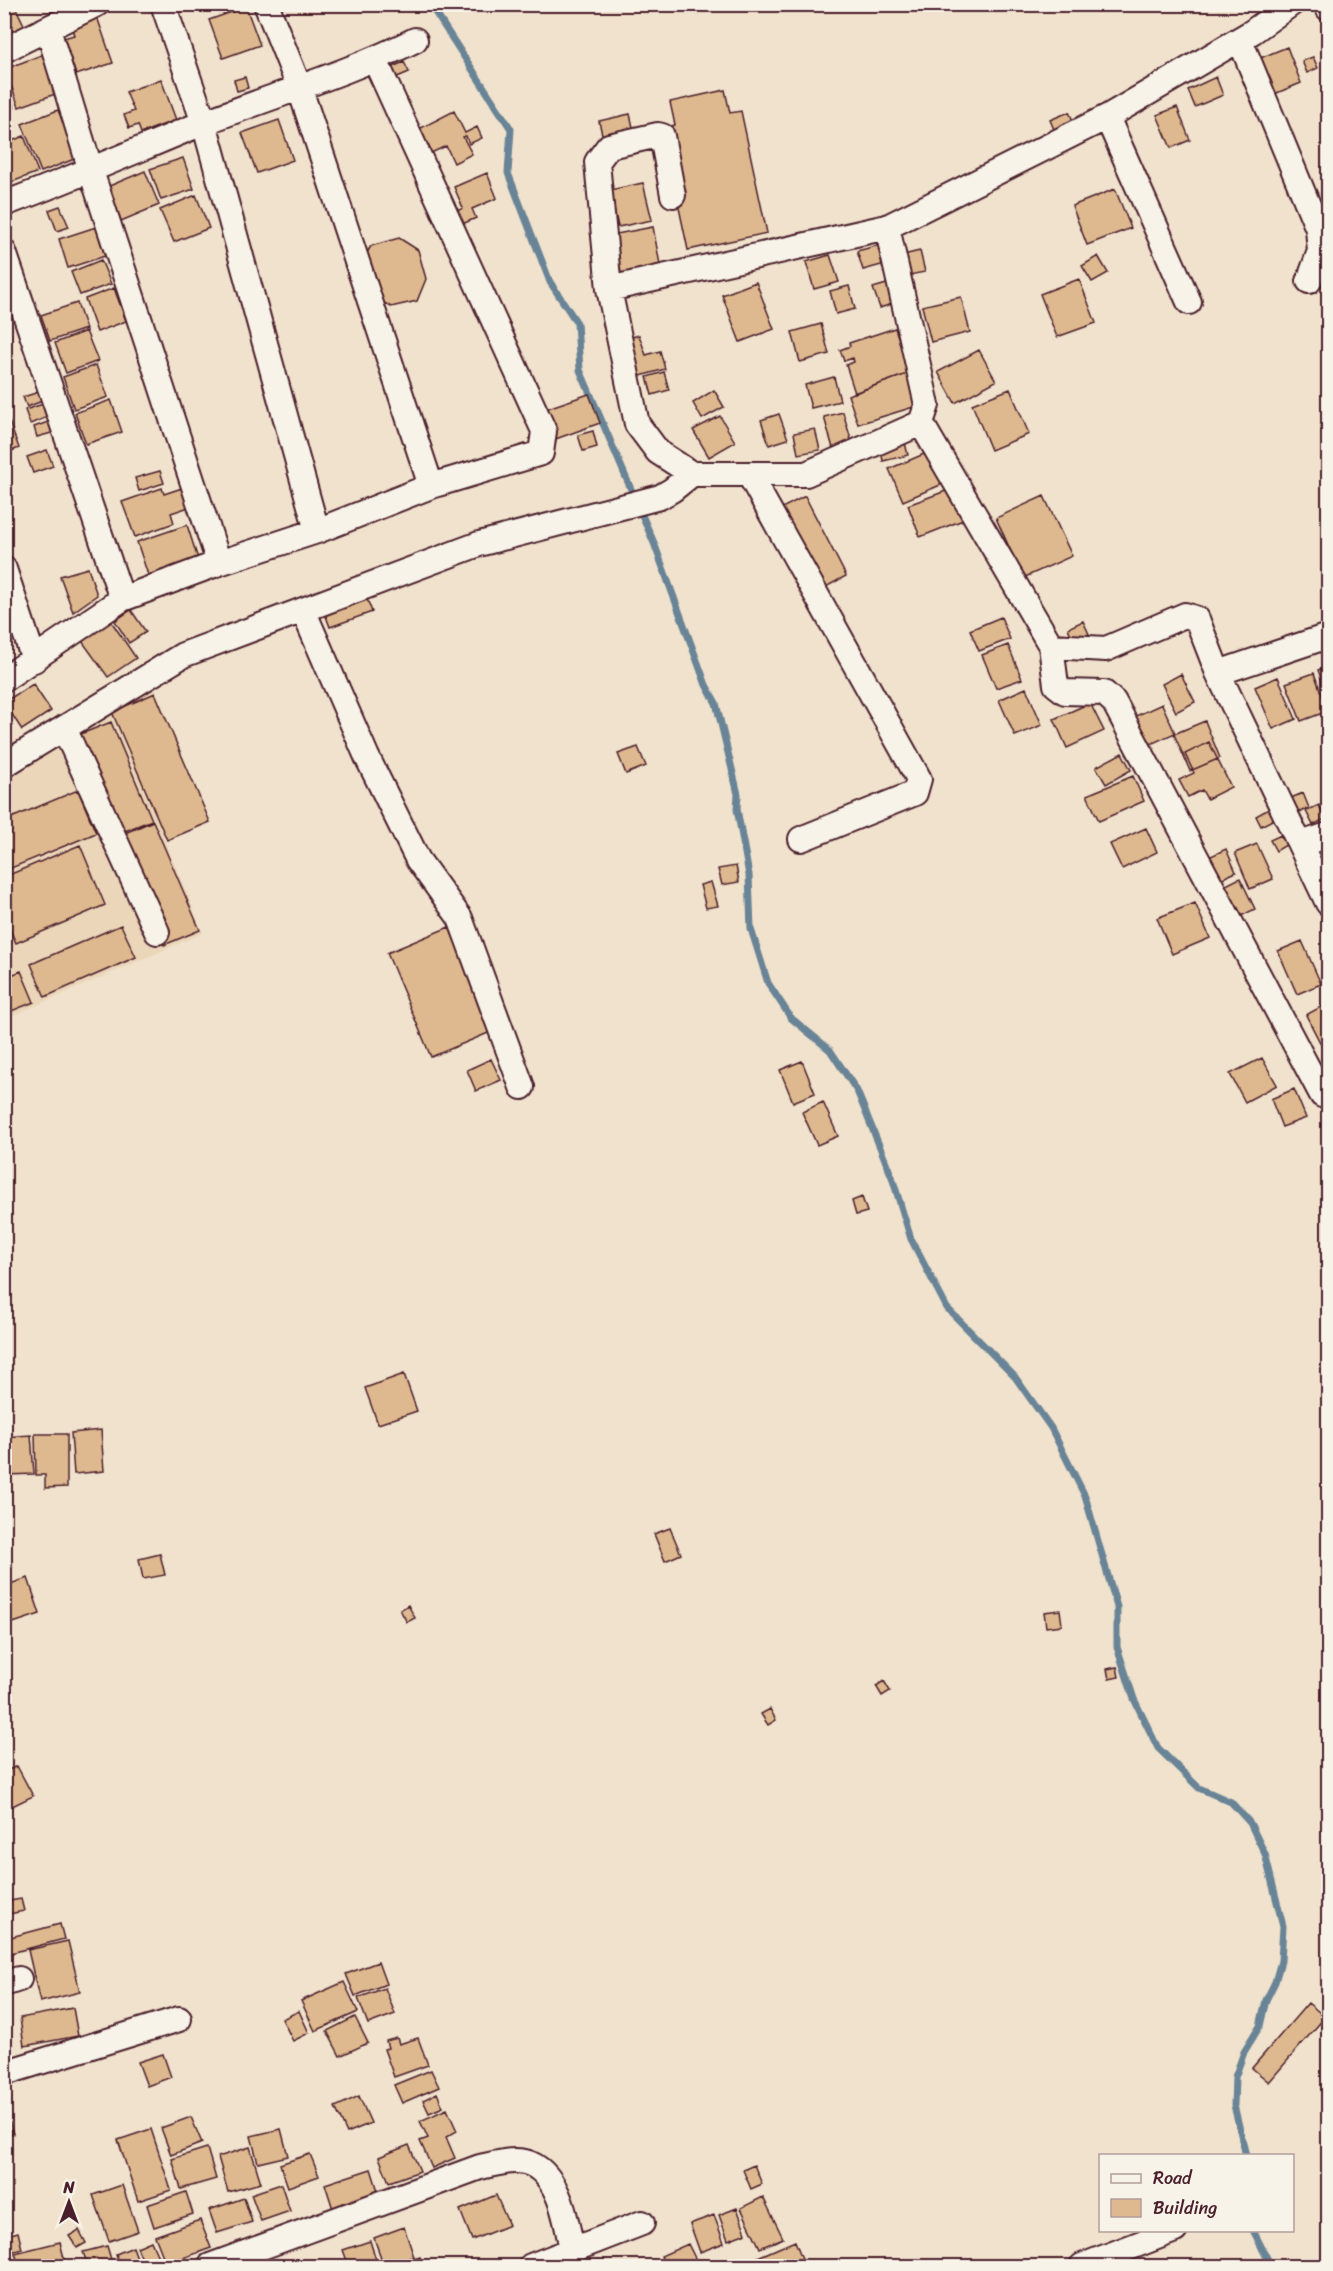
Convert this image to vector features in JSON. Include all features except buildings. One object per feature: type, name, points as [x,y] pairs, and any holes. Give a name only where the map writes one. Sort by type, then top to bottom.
[{"type":"street","points":[[4,50],[97,4]]},
{"type":"street","points":[[163,4],[204,123],[317,531]]},
{"type":"street","points":[[266,4],[300,89],[431,486]]},
{"type":"street","points":[[609,289],[887,227],[1107,117],[1240,40],[1291,4]]},
{"type":"street","points":[[48,29],[91,171],[219,562]]},
{"type":"street","points":[[4,204],[91,171],[204,123],[375,60],[416,40]]},
{"type":"street","points":[[1240,40],[1318,229],[1320,251],[1309,281]]},
{"type":"street","points":[[4,680],[122,599],[219,562],[317,531],[431,486],[541,453],[544,431],[375,60]]},
{"type":"street","points":[[1107,117],[1189,302]]},
{"type":"street","points":[[673,195],[662,136],[609,146],[597,162],[609,289],[637,424],[658,452],[692,474],[806,474],[921,423],[927,405],[887,227]]},
{"type":"street","points":[[4,252],[122,599]]},
{"type":"street","points":[[921,423],[1051,646],[1056,686],[1065,692],[1104,693],[1114,702],[1322,1095],[1329,1093]]},
{"type":"street","points":[[4,765],[183,655],[479,544],[660,497],[692,474]]},
{"type":"street","points":[[749,474],[919,779],[915,794],[801,839]]},
{"type":"street","points":[[4,569],[34,660]]},
{"type":"street","points":[[303,610],[367,757],[418,860],[460,918],[522,1087]]},
{"type":"street","points":[[1051,646],[1106,649],[1185,615],[1197,619],[1218,672],[1329,903]]},
{"type":"street","points":[[1218,672],[1329,636]]},
{"type":"street","points":[[64,728],[157,932]]},
{"type":"street","points":[[1300,844],[1329,835]]},
{"type":"street","points":[[4,2073],[179,2019]]},
{"type":"street","points":[[210,2266],[480,2167],[509,2161],[531,2164],[543,2174],[560,2198],[572,2251]]},
{"type":"street","points":[[531,2266],[642,2223]]},
{"type":"street","points":[[1082,2266],[1171,2232]]},
{"type":"shaded area","points":[[154,685],[207,816],[162,834],[203,933],[5,1019],[4,772]]},
{"type":"waterway","points":[[426,4],[435,12],[511,129],[508,173],[550,282],[577,323],[580,370],[654,543],[706,685],[716,703],[738,794],[737,809],[749,875],[751,929],[768,983],[791,1018],[830,1050],[857,1091],[892,1177],[911,1239],[947,1308],[1015,1377],[1051,1428],[1085,1496],[1117,1607],[1117,1647],[1134,1699],[1158,1748],[1199,1788],[1231,1802],[1250,1823],[1265,1854],[1283,1926],[1281,1961],[1275,1982],[1266,2000],[1260,2026],[1244,2052],[1235,2077],[1234,2105],[1246,2154]]},
{"type":"waterway","points":[[1254,2232],[1271,2266]]}]
